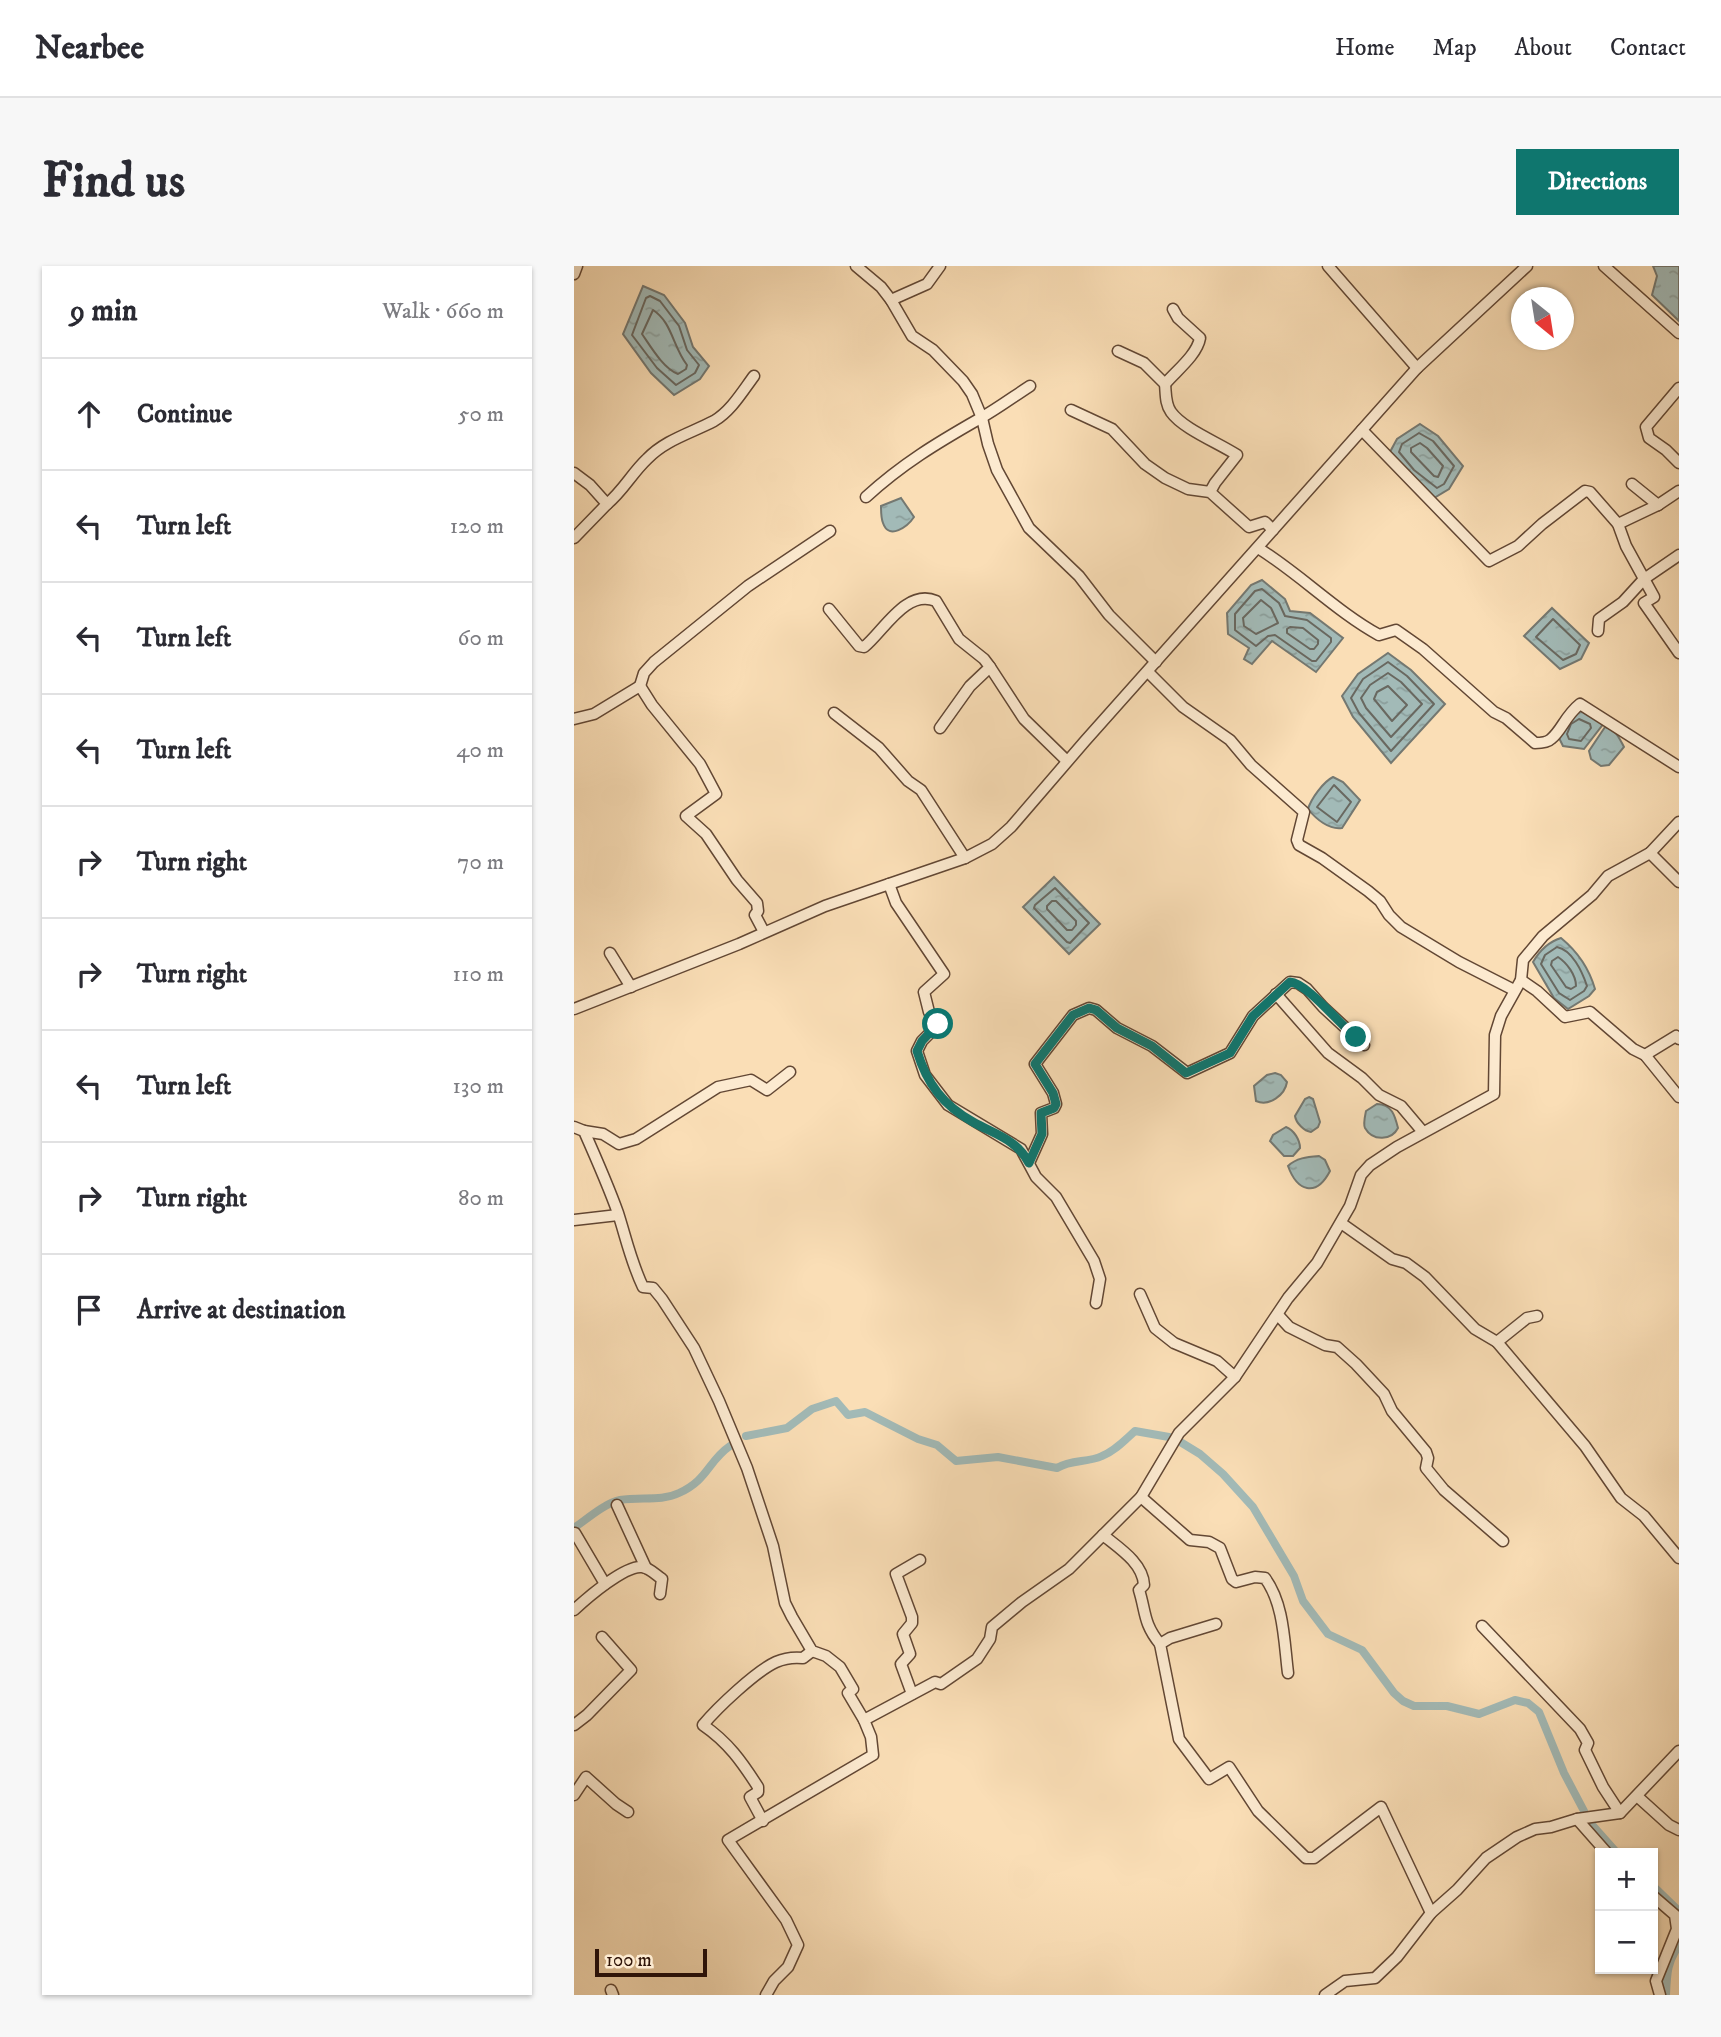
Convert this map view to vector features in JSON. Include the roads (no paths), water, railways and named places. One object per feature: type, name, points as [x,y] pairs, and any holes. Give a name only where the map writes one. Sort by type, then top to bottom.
[{"type":"street","points":[[574,274],[577,266]]},
{"type":"street","points":[[856,266],[881,287],[912,336],[933,350],[972,394],[997,470],[1029,528],[1079,576],[1109,615],[1156,662]]},
{"type":"street","points":[[891,300],[927,284],[940,266]]},
{"type":"street","points":[[1328,266],[1417,368]]},
{"type":"street","points":[[574,1010],[825,906],[965,858],[992,844],[1011,827],[1417,368],[1527,266]]},
{"type":"street","points":[[1604,266],[1679,333]]},
{"type":"street","points":[[1165,384],[1191,354],[1200,338],[1178,318],[1173,309]]},
{"type":"street","points":[[1118,351],[1144,363],[1165,384],[1171,413],[1237,455],[1210,492]]},
{"type":"street","points":[[574,538],[617,496],[647,458],[674,439],[716,419],[736,401],[754,376]]},
{"type":"street","points":[[866,497],[916,456],[982,418],[1030,386]]},
{"type":"street","points":[[1679,388],[1646,427],[1649,438],[1679,463]]},
{"type":"street","points":[[1071,410],[1112,429],[1145,464],[1164,478],[1188,489],[1210,492],[1249,527],[1265,522],[1273,530]]},
{"type":"street","points":[[1362,430],[1489,561],[1518,547],[1542,524],[1585,491],[1590,492],[1618,524],[1626,546],[1654,597],[1644,603],[1679,653]]},
{"type":"street","points":[[574,473],[590,485],[607,504]]},
{"type":"street","points":[[1632,484],[1658,505]]},
{"type":"street","points":[[1618,524],[1658,505],[1679,491]]},
{"type":"street","points":[[574,719],[594,714],[640,686],[644,673],[654,662],[748,586],[830,531]]},
{"type":"street","points":[[1258,548],[1363,626],[1379,635],[1396,630],[1423,649],[1494,712],[1506,718],[1535,743],[1545,743],[1552,739],[1569,713],[1580,704],[1679,767]]},
{"type":"street","points":[[1598,631],[1599,620],[1623,602],[1644,579],[1679,555]]},
{"type":"street","points":[[829,609],[859,646],[863,647],[893,615],[909,603],[929,598],[936,601],[959,639],[984,659],[1024,719],[1067,761]]},
{"type":"street","points":[[940,728],[970,686],[990,667]]},
{"type":"street","points":[[1148,671],[1183,707],[1230,740],[1251,765],[1304,812],[1297,840],[1299,845],[1368,891],[1401,927],[1459,962],[1514,990]]},
{"type":"street","points":[[640,686],[700,764],[716,793],[686,816],[706,834],[737,880],[757,903],[758,911],[755,915],[764,932]]},
{"type":"street","points":[[834,713],[873,743],[908,781],[921,790],[965,858]]},
{"type":"street","points":[[864,1720],[935,1682],[941,1684],[977,1658],[990,1639],[992,1627],[1069,1569],[1141,1497],[1179,1433],[1235,1377],[1317,1263],[1350,1206],[1361,1175],[1370,1165],[1423,1132],[1494,1094],[1495,1035],[1521,980],[1523,960],[1543,936],[1592,895],[1608,876],[1650,853],[1679,822]]},
{"type":"street","points":[[1650,853],[1679,882]]},
{"type":"street","points":[[889,884],[896,903],[944,974],[924,993],[929,1012],[938,1025],[922,1041],[917,1051],[925,1075],[948,1105],[1021,1149],[1036,1177],[1056,1197],[1094,1261],[1100,1279],[1096,1303]]},
{"type":"street","points":[[610,953],[631,987]]},
{"type":"street","points":[[1521,980],[1565,1017],[1590,1012],[1633,1049],[1645,1055],[1679,1097]]},
{"type":"street","points":[[1029,1163],[1042,1134],[1041,1113],[1054,1108],[1056,1104],[1053,1093],[1035,1064],[1077,1012],[1089,1008],[1096,1010],[1117,1028],[1152,1046],[1186,1073],[1230,1053],[1253,1016],[1290,982],[1298,983],[1307,989],[1364,1045]]},
{"type":"street","points":[[1276,994],[1328,1053],[1362,1078],[1379,1095],[1401,1106],[1423,1132]]},
{"type":"street","points":[[1645,1055],[1676,1036],[1679,1039]]},
{"type":"street","points":[[579,1129],[603,1134],[619,1144],[636,1139],[718,1087],[751,1080],[767,1090],[790,1072]]},
{"type":"street","points":[[579,1129],[602,1169],[629,1256],[643,1287],[653,1289],[662,1299],[694,1348],[719,1401],[747,1468],[773,1546],[785,1603],[812,1651],[826,1656],[840,1667],[853,1689],[848,1693],[871,1737],[873,1755],[728,1840],[786,1920],[799,1945],[788,1967],[766,1995]]},
{"type":"street","points":[[574,1220],[618,1214]]},
{"type":"street","points":[[1341,1223],[1392,1259],[1406,1263],[1425,1277],[1475,1329],[1497,1342],[1591,1454],[1621,1498],[1643,1516],[1679,1558]]},
{"type":"street","points":[[1140,1294],[1155,1328],[1183,1348],[1217,1362],[1235,1377]]},
{"type":"street","points":[[1278,1315],[1289,1326],[1303,1334],[1325,1345],[1337,1347],[1356,1364],[1384,1394],[1392,1411],[1426,1452],[1426,1468],[1444,1490],[1503,1541]]},
{"type":"street","points":[[1497,1342],[1527,1318],[1536,1316]]},
{"type":"street","points":[[1141,1497],[1191,1540],[1209,1542],[1220,1548],[1232,1579],[1236,1582],[1255,1577],[1265,1578],[1278,1601],[1288,1672]]},
{"type":"street","points":[[617,1505],[646,1568]]},
{"type":"street","points":[[575,1532],[605,1584]]},
{"type":"street","points":[[1103,1535],[1128,1555],[1144,1580],[1144,1585],[1139,1590],[1143,1598],[1145,1619],[1149,1630],[1160,1644],[1179,1739],[1209,1779],[1229,1768],[1258,1811],[1306,1858],[1314,1858],[1381,1807],[1431,1913]]},
{"type":"street","points":[[912,1694],[901,1664],[910,1656],[903,1634],[912,1623],[912,1617],[896,1574],[905,1566],[920,1560]]},
{"type":"street","points":[[574,1610],[605,1584],[637,1567],[646,1568],[662,1579],[660,1594]]},
{"type":"street","points":[[1160,1644],[1170,1638],[1216,1624]]},
{"type":"street","points":[[1482,1626],[1580,1729],[1588,1743],[1585,1750],[1592,1767],[1620,1813]]},
{"type":"street","points":[[574,1725],[631,1670],[602,1637]]},
{"type":"street","points":[[763,1821],[750,1797],[758,1792],[758,1787],[740,1757],[719,1736],[703,1726],[731,1697],[773,1663],[790,1657],[803,1658],[812,1651]]},
{"type":"street","points":[[1325,1995],[1345,1981],[1375,1978],[1397,1957],[1431,1913],[1457,1890],[1486,1858],[1517,1837],[1535,1829],[1620,1813],[1679,1751]]},
{"type":"street","points":[[574,1795],[586,1777],[628,1812]]},
{"type":"street","points":[[1638,1797],[1669,1825],[1679,1830]]},
{"type":"street","points":[[1577,1819],[1603,1848]]},
{"type":"street","points":[[1658,1900],[1675,1915],[1677,1929],[1656,1981],[1660,1995]]},
{"type":"water","points":[[1653,266],[1679,266],[1679,321],[1652,295],[1657,276]]},
{"type":"water","points":[[643,286],[664,295],[685,323],[693,347],[709,366],[700,379],[674,395],[651,373],[623,334]]},
{"type":"water","points":[[1420,424],[1438,436],[1463,466],[1449,489],[1434,498],[1409,475],[1390,452],[1397,439]]},
{"type":"water","points":[[901,498],[914,517],[903,528],[890,531],[883,523],[881,506]]},
{"type":"water","points":[[1262,580],[1285,599],[1290,611],[1310,613],[1343,638],[1316,672],[1272,641],[1252,664],[1244,659],[1249,648],[1228,634],[1227,613],[1251,585]]},
{"type":"water","points":[[1552,608],[1589,643],[1581,659],[1560,669],[1524,636]]},
{"type":"water","points":[[1388,653],[1411,670],[1445,704],[1391,763],[1353,717],[1342,696],[1358,674]]},
{"type":"water","points":[[1579,710],[1604,723],[1584,749],[1563,746],[1558,736]]},
{"type":"water","points":[[1605,727],[1615,732],[1624,747],[1609,765],[1601,766],[1591,759],[1589,751]]},
{"type":"water","points":[[1333,777],[1343,782],[1360,800],[1342,828],[1323,823],[1308,809],[1318,791]]},
{"type":"water","points":[[1054,877],[1100,924],[1069,954],[1023,907]]},
{"type":"water","points":[[1561,938],[1582,961],[1595,989],[1568,1009],[1554,998],[1533,962],[1545,947]]},
{"type":"water","points":[[1275,1073],[1287,1082],[1286,1087],[1276,1099],[1256,1101],[1254,1086],[1267,1075]]},
{"type":"water","points":[[1309,1097],[1313,1099],[1320,1122],[1311,1132],[1301,1126],[1295,1116]]},
{"type":"water","points":[[1377,1104],[1389,1108],[1396,1119],[1398,1128],[1387,1137],[1373,1136],[1364,1126],[1366,1111]]},
{"type":"water","points":[[1286,1127],[1294,1133],[1300,1145],[1293,1156],[1284,1156],[1270,1141],[1273,1135]]},
{"type":"water","points":[[1319,1156],[1325,1160],[1330,1171],[1325,1180],[1313,1188],[1302,1186],[1288,1166],[1306,1157]]},
{"type":"waterway","points":[[746,1436],[787,1428],[812,1409],[836,1401],[848,1415],[865,1412],[918,1439],[937,1445],[956,1461],[998,1457],[1057,1468],[1107,1454],[1135,1431],[1169,1437]]},
{"type":"waterway","points":[[1182,1443],[1223,1474],[1253,1507],[1294,1576],[1303,1601],[1328,1634],[1362,1650],[1403,1701],[1414,1706],[1447,1706],[1479,1714],[1515,1700],[1528,1703],[1539,1712],[1564,1773],[1584,1811]]},
{"type":"waterway","points":[[574,1528],[614,1502],[672,1496],[689,1488],[730,1446]]},
{"type":"waterway","points":[[1593,1826],[1613,1848]]},
{"type":"waterway","points":[[1658,1891],[1679,1911]]},
{"type":"waterway","points":[[1666,1995],[1668,1968],[1679,1945]]}]
